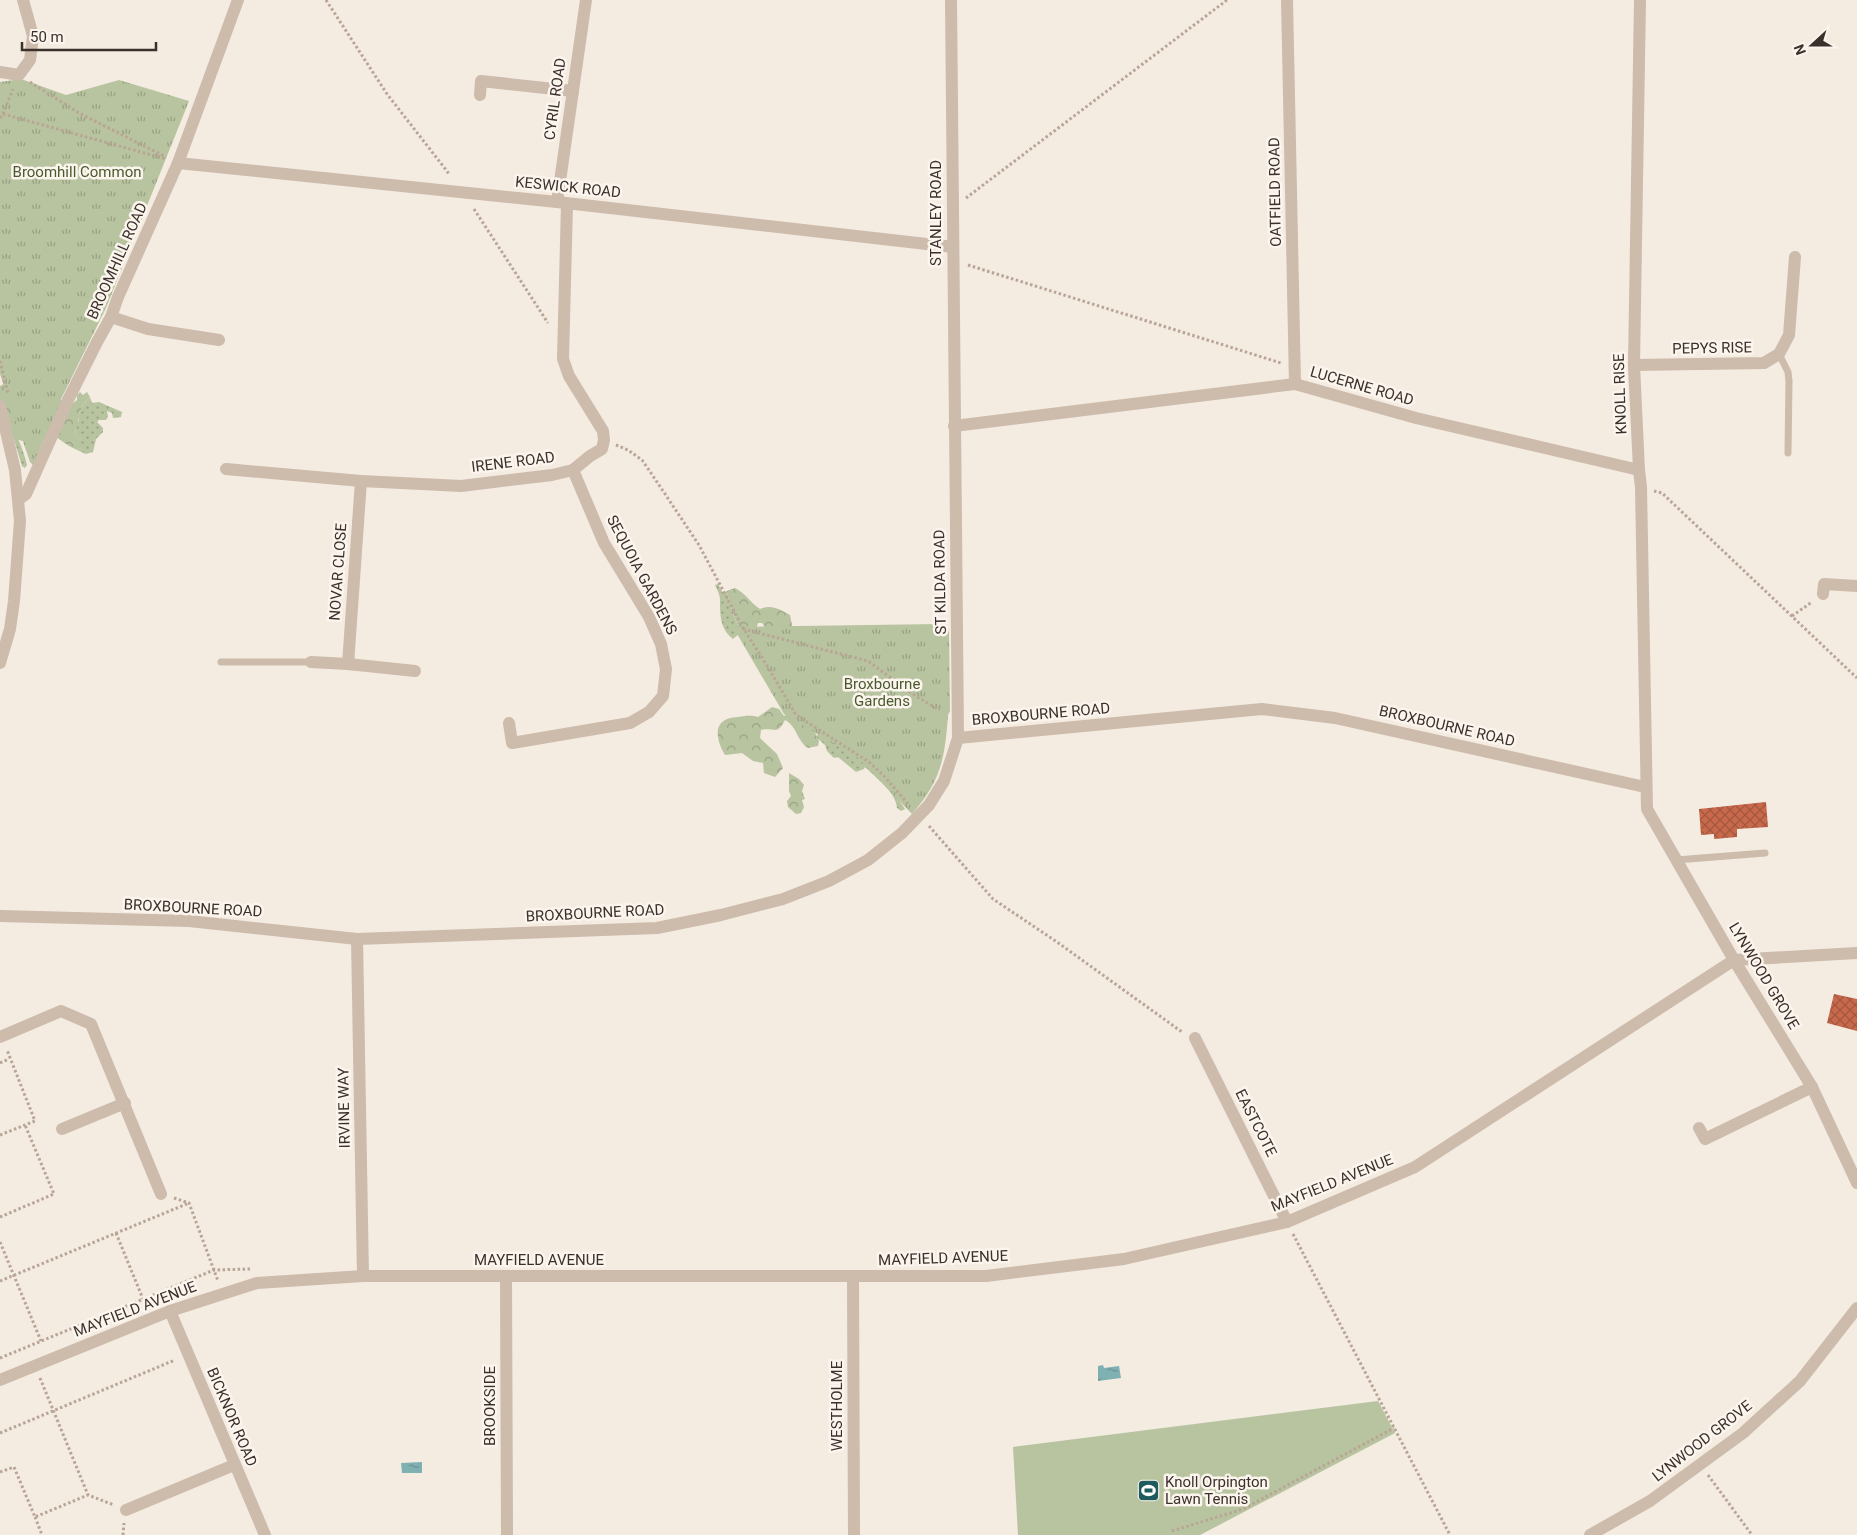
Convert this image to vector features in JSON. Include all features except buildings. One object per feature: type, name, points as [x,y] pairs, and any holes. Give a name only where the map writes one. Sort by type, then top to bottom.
[{"type":"street","points":[[0,72],[18,75],[30,60],[32,36],[23,0]]},
{"type":"street","name":"BROOMHILL ROAD","points":[[19,499],[26,494],[68,400],[111,317],[118,297],[178,163],[238,0]]},
{"type":"street","name":"CYRIL ROAD","points":[[562,203],[573,91],[586,0]]},
{"type":"street","name":"STANLEY ROAD","points":[[951,0],[954,426]]},
{"type":"street","name":"OATFIELD ROAD","points":[[1288,0],[1295,384]]},
{"type":"street","name":"KNOLL RISE","points":[[1640,0],[1634,365],[1641,487],[1646,787]]},
{"type":"street","points":[[480,95],[481,81],[573,91]]},
{"type":"street","name":"KESWICK ROAD","points":[[178,163],[562,203],[953,254]]},
{"type":"street","points":[[562,203],[563,359],[569,376],[603,431],[604,440]]},
{"type":"street","points":[[1779,354],[1789,335],[1796,257]]},
{"type":"street","points":[[111,317],[148,329],[219,340]]},
{"type":"street","name":"PEPYS RISE","points":[[1634,365],[1764,362],[1779,354]]},
{"type":"street","name":"LUCERNE ROAD","points":[[954,426],[1295,384],[1416,418],[1639,470]]},
{"type":"street","points":[[0,406],[12,455],[19,499],[20,521],[14,601],[10,629],[0,663]]},
{"type":"street","name":"ST KILDA ROAD","points":[[954,426],[958,738]]},
{"type":"street","name":"IRENE ROAD","points":[[226,469],[361,481],[461,486],[552,475],[573,470],[602,449],[604,440]]},
{"type":"street","name":"SEQUOIA GARDENS","points":[[509,723],[512,743],[630,723],[649,712],[663,696],[666,669],[661,644],[649,617],[604,543],[573,470]]},
{"type":"street","name":"NOVAR CLOSE","points":[[348,664],[361,481]]},
{"type":"street","points":[[1822,594],[1824,584],[1857,586]]},
{"type":"street","points":[[311,662],[415,671]]},
{"type":"street","name":"BROXBOURNE ROAD","points":[[0,916],[189,921],[357,938],[657,928],[721,915],[783,899],[829,881],[868,860],[920,816],[944,781],[958,738],[1262,709],[1335,718],[1646,787]]},
{"type":"street","name":"LYNWOOD GROVE","points":[[1646,787],[1647,809],[1734,960],[1812,1087],[1857,1183]]},
{"type":"street","name":"IRVINE WAY","points":[[357,938],[363,1276]]},
{"type":"street","name":"MAYFIELD AVENUE","points":[[0,1380],[170,1311],[258,1283],[363,1276],[986,1276],[1124,1259],[1287,1222],[1415,1167],[1734,960],[1857,953]]},
{"type":"street","points":[[0,1037],[61,1011],[91,1024],[161,1194]]},
{"type":"street","name":"EASTCOTE","points":[[1195,1038],[1287,1222]]},
{"type":"street","points":[[1699,1128],[1705,1139],[1812,1087]]},
{"type":"street","points":[[62,1130],[125,1103]]},
{"type":"street","name":"BROOKSIDE","points":[[506,1276],[507,1535]]},
{"type":"street","name":"WESTHOLME","points":[[854,1277],[854,1535]]},
{"type":"street","name":"LYNWOOD GROVE","points":[[1590,1535],[1650,1501],[1742,1433],[1800,1381],[1857,1308]]},
{"type":"street","name":"BICKNOR ROAD","points":[[170,1311],[265,1535]]},
{"type":"street","points":[[126,1510],[234,1465]]},
{"type":"lane","points":[[1779,354],[1788,372],[1789,382],[1788,453]]},
{"type":"lane","points":[[221,662],[311,662]]},
{"type":"lane","points":[[1676,860],[1765,853]]},
{"type":"path","points":[[326,0],[387,94],[463,192],[563,344]]},
{"type":"path","points":[[952,209],[1226,0]]},
{"type":"path","points":[[0,118],[18,75],[79,113],[178,163]]},
{"type":"path","points":[[3,114],[178,163]]},
{"type":"path","points":[[953,254],[1294,366]]},
{"type":"path","points":[[604,440],[628,450],[642,460],[699,545],[743,628],[796,715],[869,762],[884,776],[993,899],[1177,1029],[1195,1038]]},
{"type":"path","points":[[1641,487],[1662,493],[1857,678]]},
{"type":"path","points":[[1792,616],[1822,594]]},
{"type":"path","points":[[743,628],[868,660],[909,692],[940,710]]},
{"type":"path","points":[[0,1135],[35,1121],[6,1050],[14,1047]]},
{"type":"path","points":[[0,1063],[9,1059]]},
{"type":"path","points":[[0,1217],[54,1194],[26,1125]]},
{"type":"path","points":[[161,1194],[189,1204],[223,1294]]},
{"type":"path","points":[[0,1281],[189,1204]]},
{"type":"path","points":[[1287,1222],[1450,1535]]},
{"type":"path","points":[[116,1233],[143,1299]]},
{"type":"path","points":[[0,1242],[41,1341]]},
{"type":"path","points":[[0,1358],[214,1270]]},
{"type":"path","points":[[0,1433],[188,1355]]},
{"type":"path","points":[[34,1366],[88,1495]]},
{"type":"path","points":[[1172,1530],[1243,1509],[1394,1428]]},
{"type":"path","points":[[1700,1464],[1752,1535]]},
{"type":"path","points":[[0,1472],[14,1467],[42,1535]]},
{"type":"path","points":[[34,1517],[88,1495],[126,1510]]},
{"type":"green space","name":"Broomhill Common","points":[[21,79],[66,95],[119,80],[189,101],[106,308],[61,399],[33,465],[30,462],[0,374],[0,82]]},
{"type":"green space","points":[[9,381],[72,404],[77,400],[77,395],[80,392],[83,395],[87,392],[90,397],[83,405],[78,416],[79,424],[75,435],[81,439],[81,448],[77,450],[56,437],[33,442],[21,441],[0,428],[0,386]]},
{"type":"green space","points":[[90,397],[92,403],[99,402],[122,412],[121,417],[113,418],[112,413],[107,411],[108,416],[106,420],[99,420],[97,422],[103,428],[103,432],[96,439],[93,452],[86,454],[77,450],[81,448],[81,439],[75,435],[79,421],[78,416],[83,405]]},
{"type":"green space","points":[[6,413],[23,452],[27,465],[25,468],[22,466]]},
{"type":"green space","points":[[718,584],[723,593],[727,591],[740,633],[733,639],[723,626],[720,598],[715,585]]},
{"type":"green space","points":[[735,588],[760,609],[772,607],[790,615],[813,728],[819,741],[818,746],[808,748],[801,742],[792,726],[785,720],[778,729],[761,730],[760,738],[777,754],[783,768],[775,777],[764,773],[763,763],[753,761],[742,753],[725,755],[719,742],[718,730],[720,725],[730,718],[758,717],[772,707],[779,709],[784,716],[790,712],[767,630],[762,623],[758,623],[754,636],[740,633],[727,591]]},
{"type":"green space","name":"Broxbourne Gardens","points":[[940,624],[949,629],[950,711],[940,768],[929,791],[912,814],[858,758],[784,714],[733,627]]},
{"type":"green space","points":[[818,732],[864,761],[893,791],[905,809],[901,811],[897,808],[893,796],[865,767],[856,772],[838,757],[834,758],[827,751],[825,745],[817,738]]},
{"type":"green space","points":[[789,773],[799,779],[804,785],[802,791],[805,799],[802,800],[804,807],[801,813],[796,814],[788,807],[787,801],[791,796],[789,791]]},
{"type":"green space","name":"Knoll Orpington Lawn Tennis","points":[[1378,1401],[1395,1433],[1200,1535],[1018,1535],[1013,1447]]},
{"type":"water","points":[[1103,1365],[1104,1368],[1119,1366],[1121,1378],[1098,1381],[1098,1366]]},
{"type":"water","points":[[422,1462],[422,1473],[402,1473],[401,1463]]},
{"type":"place","name":"Knoll Orpington Lawn Tennis","points":[[1149,1491]]}]
